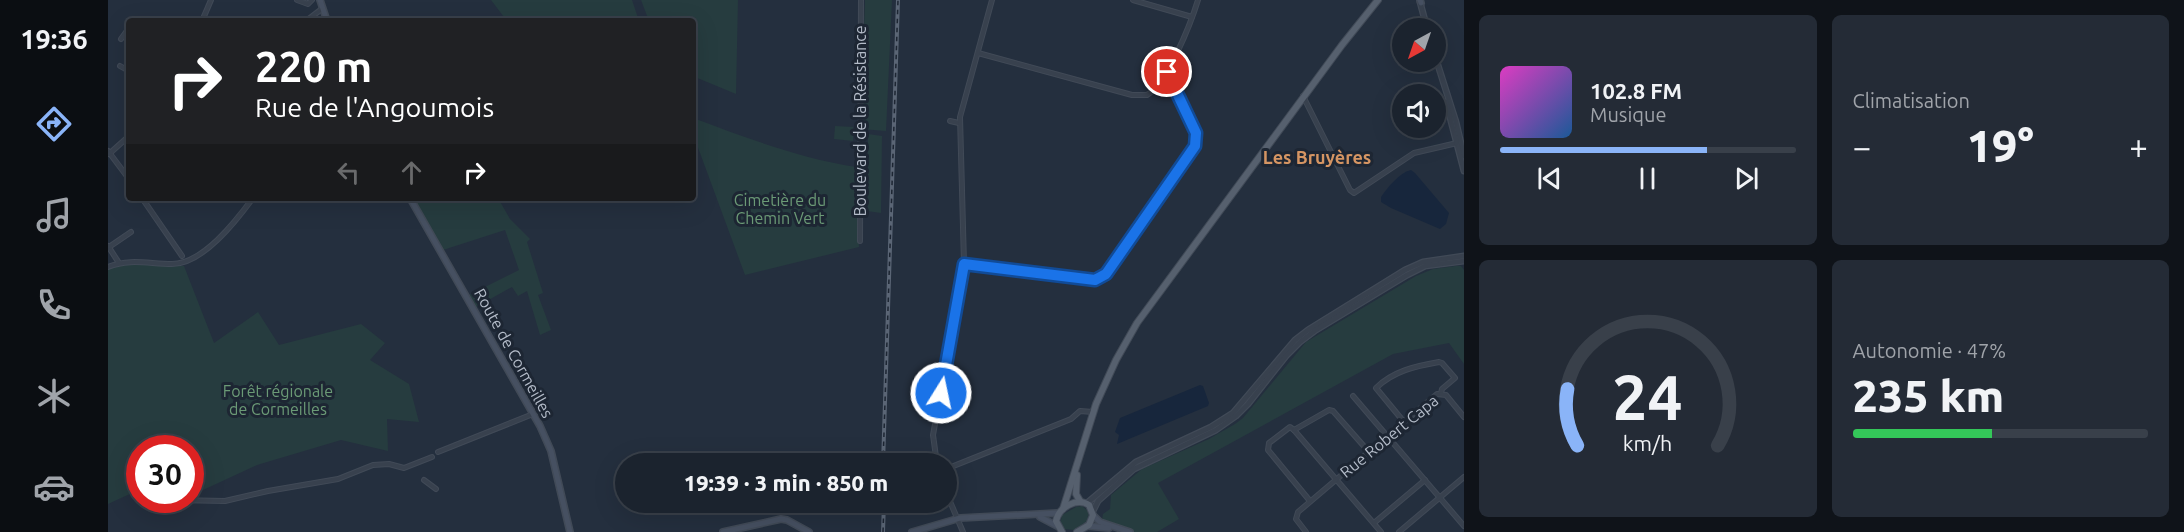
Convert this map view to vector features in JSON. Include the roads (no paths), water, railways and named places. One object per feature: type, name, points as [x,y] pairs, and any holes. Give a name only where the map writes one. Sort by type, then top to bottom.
[{"type":"main road","points":[[320,0],[326,18]]},
{"type":"main road","points":[[1342,45],[1373,0]]},
{"type":"main road","points":[[1060,530],[1056,519],[1078,466],[1093,412],[1127,338],[1304,96],[1378,0]]},
{"type":"main road","name":"Route de Cormeilles","points":[[412,201],[534,414],[552,453],[570,532]]},
{"type":"main road","points":[[1078,466],[1076,494],[1100,522],[1130,532]]},
{"type":"main road","points":[[912,532],[957,519],[1036,516],[1061,511],[1084,502]]},
{"type":"main road","points":[[1087,526],[1093,513]]},
{"type":"main road","points":[[1036,516],[1044,518],[1060,530]]},
{"type":"main road","points":[[723,532],[781,519],[788,520],[809,532]]},
{"type":"main road","points":[[1077,532],[1087,526],[1122,532]]},
{"type":"street","points":[[203,18],[211,0]]},
{"type":"street","points":[[297,0],[308,4],[312,0]]},
{"type":"street","name":"Boulevard de la Résistance","points":[[860,241],[861,0]]},
{"type":"street","points":[[935,453],[933,435],[964,264],[959,123],[992,0]]},
{"type":"street","points":[[1133,0],[1192,17]]},
{"type":"street","points":[[978,53],[1147,96],[1153,92],[1167,72],[1198,0]]},
{"type":"street","points":[[1420,1],[1424,18]]},
{"type":"street","points":[[310,18],[322,8]]},
{"type":"street","points":[[121,39],[126,32]]},
{"type":"street","points":[[120,66],[126,69]]},
{"type":"street","points":[[964,264],[1083,279],[1095,280],[1103,277],[1195,146],[1196,133],[1167,72]]},
{"type":"street","points":[[1440,72],[1459,143],[1464,171]]},
{"type":"street","points":[[1304,96],[1350,190],[1354,193],[1414,153],[1459,143]]},
{"type":"street","points":[[950,121],[959,123]]},
{"type":"street","points":[[126,139],[109,153],[126,175]]},
{"type":"street","points":[[1459,143],[1464,156]]},
{"type":"street","points":[[144,201],[182,256]]},
{"type":"street","points":[[108,267],[119,263],[145,261],[177,264],[197,255],[226,232],[251,201]]},
{"type":"street","points":[[119,263],[109,246],[132,232]]},
{"type":"street","points":[[1084,502],[1136,462],[1211,427],[1233,413],[1295,340],[1308,330],[1405,270],[1423,262],[1464,256]]},
{"type":"street","points":[[1093,513],[1098,501],[1134,469],[1216,430],[1236,416],[1286,356],[1316,330],[1416,271],[1442,263],[1464,261]]},
{"type":"street","points":[[1404,422],[1376,388],[1383,381],[1401,370],[1439,362],[1443,363],[1455,378],[1442,391]]},
{"type":"street","name":"Rue Robert Capa","points":[[1310,501],[1442,391],[1464,417]]},
{"type":"street","points":[[1353,396],[1464,527],[1460,532]]},
{"type":"street","points":[[1294,430],[1329,410],[1333,411],[1369,452]]},
{"type":"street","points":[[957,465],[1071,419],[1080,411],[1093,412]]},
{"type":"street","points":[[438,452],[534,414]]},
{"type":"street","points":[[1306,532],[1296,517],[1310,501],[1268,450],[1269,443],[1286,428],[1291,427],[1381,532]]},
{"type":"street","points":[[204,501],[225,501],[284,488],[324,483],[373,465],[388,464],[404,468],[432,457]]},
{"type":"street","points":[[1399,532],[1464,477]]},
{"type":"street","points":[[424,480],[436,489]]},
{"type":"street","points":[[1374,523],[1425,480]]},
{"type":"street","points":[[955,513],[963,532]]},
{"type":"water","points":[[1411,170],[1449,213],[1446,224],[1440,229],[1381,202],[1381,197],[1394,181]]},
{"type":"water","points":[[1200,385],[1203,386],[1208,406],[1117,444],[1119,435],[1115,432],[1120,418]]},
{"type":"railway","points":[[883,453],[898,0]]},
{"type":"railway","points":[[883,532],[884,513]]},
{"type":"district","name":"Les Bruyères","points":[[1317,158]]},
{"type":"park label","name":"Cimetière du Chemin Vert","points":[[780,209]]},
{"type":"park label","name":"Forêt régionale de Cormeilles","points":[[278,400]]}]
